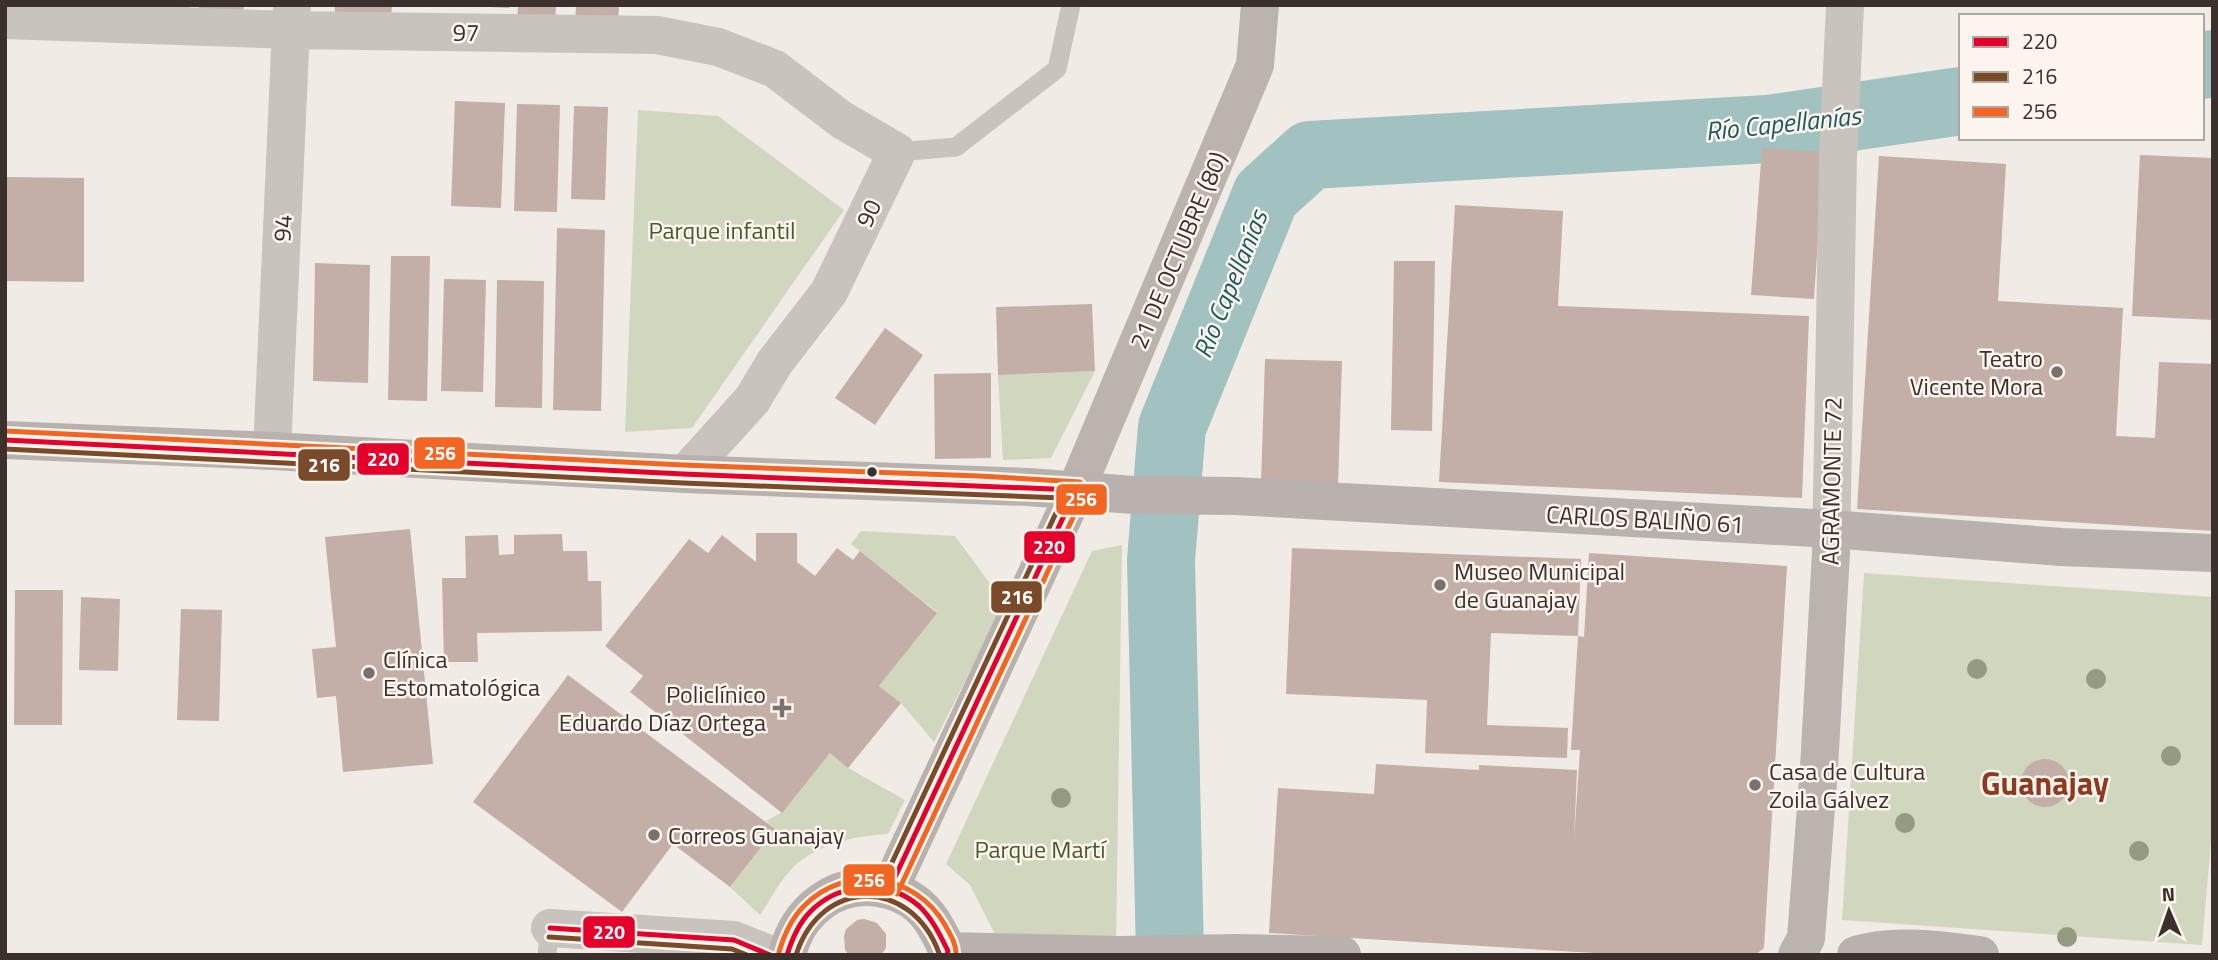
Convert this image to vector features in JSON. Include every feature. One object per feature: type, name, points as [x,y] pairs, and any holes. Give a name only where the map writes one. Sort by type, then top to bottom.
[{"type":"main road","name":"CARLOS BALIÑO 61","points":[[5,440],[272,451],[685,474],[885,480],[1133,495],[1235,496],[1831,540],[2213,553]]},
{"type":"main road","points":[[889,890],[1076,490]]},
{"type":"main road","points":[[787,955],[791,938],[803,918],[820,901],[841,890],[865,886],[889,890],[914,901],[932,920],[947,953],[1342,955]]},
{"type":"main road","points":[[1859,954],[1925,948],[1980,955]]},
{"type":"street","name":"21 DE OCTUBRE (80)","points":[[1076,490],[1255,65],[1260,5]]},
{"type":"street","name":"AGRAMONTE 72","points":[[1805,949],[1819,768],[1831,540],[1838,156],[1845,5]]},
{"type":"street","name":"94","points":[[272,451],[292,18]]},
{"type":"street","name":"97","points":[[5,20],[657,20],[775,69],[842,120],[897,152]]},
{"type":"street","name":"90","points":[[685,474],[752,400],[775,362],[829,292],[897,152]]},
{"type":"street","points":[[548,941],[734,940],[771,955]]},
{"type":"lane","points":[[897,152],[956,147],[1057,69],[1071,5]]},
{"type":"green space","name":"Parque infantil","points":[[638,110],[718,116],[844,210],[692,428],[625,432]]},
{"type":"green space","points":[[1095,371],[1051,458],[1003,460],[998,375]]},
{"type":"green space","points":[[861,531],[955,536],[1005,604],[934,742],[901,703],[879,686],[937,612],[851,544]]},
{"type":"green space","name":"Parque Martí","points":[[1122,545],[1116,945],[999,942],[970,885],[946,864],[1092,551]]},
{"type":"green space","points":[[1864,573],[2213,597],[2213,818],[2202,945],[1842,920]]},
{"type":"green space","points":[[830,753],[848,768],[905,800],[888,834],[834,844],[797,863],[760,915],[730,887],[774,829],[766,821],[782,812]]},
{"type":"building","points":[[154,5],[189,5],[189,14],[154,12]]},
{"type":"building","points":[[199,5],[244,5],[243,16],[199,14]]},
{"type":"building","points":[[335,5],[392,5],[391,17],[335,16]]},
{"type":"building","points":[[509,5],[509,8],[489,7]]},
{"type":"building","points":[[518,5],[556,5],[555,27],[517,26]]},
{"type":"building","points":[[576,5],[619,5],[618,25],[575,24]]},
{"type":"building","points":[[455,101],[505,103],[501,208],[451,206]]},
{"type":"building","points":[[517,104],[560,105],[557,212],[514,211]]},
{"type":"building","points":[[574,106],[608,107],[605,200],[571,199]]},
{"type":"building","points":[[1762,148],[1824,152],[1814,299],[1751,295]]},
{"type":"building","points":[[2140,155],[2213,158],[2213,320],[2132,316]]},
{"type":"building","points":[[1879,156],[2006,164],[1998,301],[2123,308],[2116,436],[2155,438],[2159,362],[2213,364],[2213,531],[1857,509]]},
{"type":"building","points":[[5,177],[84,178],[84,282],[5,281]]},
{"type":"building","points":[[1455,205],[1563,211],[1558,306],[1809,316],[1802,498],[1439,482]]},
{"type":"building","points":[[557,228],[605,230],[601,411],[553,410]]},
{"type":"building","points":[[391,256],[430,256],[427,401],[388,400]]},
{"type":"building","points":[[1394,261],[1435,261],[1432,431],[1391,430]]},
{"type":"building","points":[[315,263],[370,265],[368,383],[313,381]]},
{"type":"building","points":[[444,279],[486,280],[483,392],[441,391]]},
{"type":"building","points":[[497,280],[544,281],[542,408],[495,407]]},
{"type":"building","points":[[1092,304],[1095,371],[998,375],[996,307]]},
{"type":"building","points":[[885,328],[923,355],[875,425],[835,398]]},
{"type":"building","points":[[1265,359],[1342,361],[1338,486],[1261,483]]},
{"type":"building","points":[[991,373],[991,458],[935,459],[934,374]]},
{"type":"building","name":"Clínica Estomatológica","points":[[410,529],[433,764],[343,772],[336,696],[317,698],[312,649],[336,647],[325,537]]},
{"type":"building","points":[[756,533],[797,533],[797,562],[815,576],[837,548],[853,560],[860,551],[937,613],[879,686],[901,703],[848,768],[830,753],[782,813],[630,692],[643,676],[605,646],[689,539],[708,553],[722,535],[756,562]]},
{"type":"building","points":[[562,534],[563,551],[587,551],[588,581],[601,581],[602,631],[477,633],[478,662],[444,662],[442,578],[466,578],[465,536],[498,535],[499,555],[514,554],[514,535]]},
{"type":"building","points":[[1292,548],[1581,559],[1578,636],[1491,633],[1487,725],[1568,728],[1567,758],[1425,753],[1427,700],[1286,694]]},
{"type":"building","points":[[1589,553],[1787,566],[1764,948],[1755,955],[1627,955],[1269,933],[1278,788],[1374,794],[1376,764],[1479,770],[1479,765],[1577,770],[1574,841],[1580,750],[1571,750],[1578,636],[1584,637]]},
{"type":"building","points":[[15,590],[63,590],[62,725],[14,725]]},
{"type":"building","points":[[81,597],[120,599],[118,671],[79,670]]},
{"type":"building","points":[[181,609],[222,610],[219,721],[177,720]]},
{"type":"building","points":[[568,675],[775,829],[730,887],[673,844],[622,912],[473,802]]},
{"type":"building","points":[[2045,759],[2062,766],[2069,783],[2062,800],[2045,807],[2028,800],[2021,783],[2028,766]]},
{"type":"building","points":[[857,920],[877,923],[886,934],[886,948],[881,955],[849,955],[845,950],[846,929]]},
{"type":"waterway","name":"Río Capellanías","points":[[2204,65],[2213,64]]},
{"type":"waterway","name":"Río Capellanías","points":[[1170,955],[1161,560],[1172,427],[1266,195],[1310,155],[1768,129],[1959,101]]},
{"type":"transit line","name":"256","points":[[5,431],[1080,482],[1084,487],[1084,494],[897,894]]},
{"type":"transit line","name":"220","points":[[5,440],[683,474],[1076,490],[889,890]]},
{"type":"transit line","name":"216","points":[[5,449],[683,483],[1063,498],[881,886]]},
{"type":"transit line","name":"256","points":[[779,952],[795,916],[821,892],[859,880],[879,880],[899,885],[917,894],[932,908],[945,925],[954,943],[956,955]]},
{"type":"transit line","name":"220","points":[[787,955],[802,922],[821,902],[848,890],[863,888],[892,891],[919,906],[935,927],[948,951],[947,955]]},
{"type":"transit line","name":"216","points":[[796,955],[808,929],[825,911],[845,900],[866,896],[888,900],[908,910],[926,928],[939,953]]},
{"type":"transit line","name":"220","points":[[550,928],[734,940],[770,955]]},
{"type":"transit line","name":"216","points":[[549,937],[732,949],[747,955]]},
{"type":"place","name":"Teatro Vicente Mora","points":[[2057,372]]},
{"type":"place","name":"Museo Municipal de Guanajay","points":[[1440,585]]},
{"type":"place","name":"Clínica Estomatológica","points":[[369,673]]},
{"type":"place","name":"Policlínico Eduardo Díaz Ortega","points":[[782,708]]},
{"type":"place","name":"Casa de Cultura Zoila Gálvez","points":[[1755,785]]},
{"type":"place","name":"Correos Guanajay","points":[[654,835]]},
{"type":"district","name":"Guanajay","points":[[2045,783]]}]
